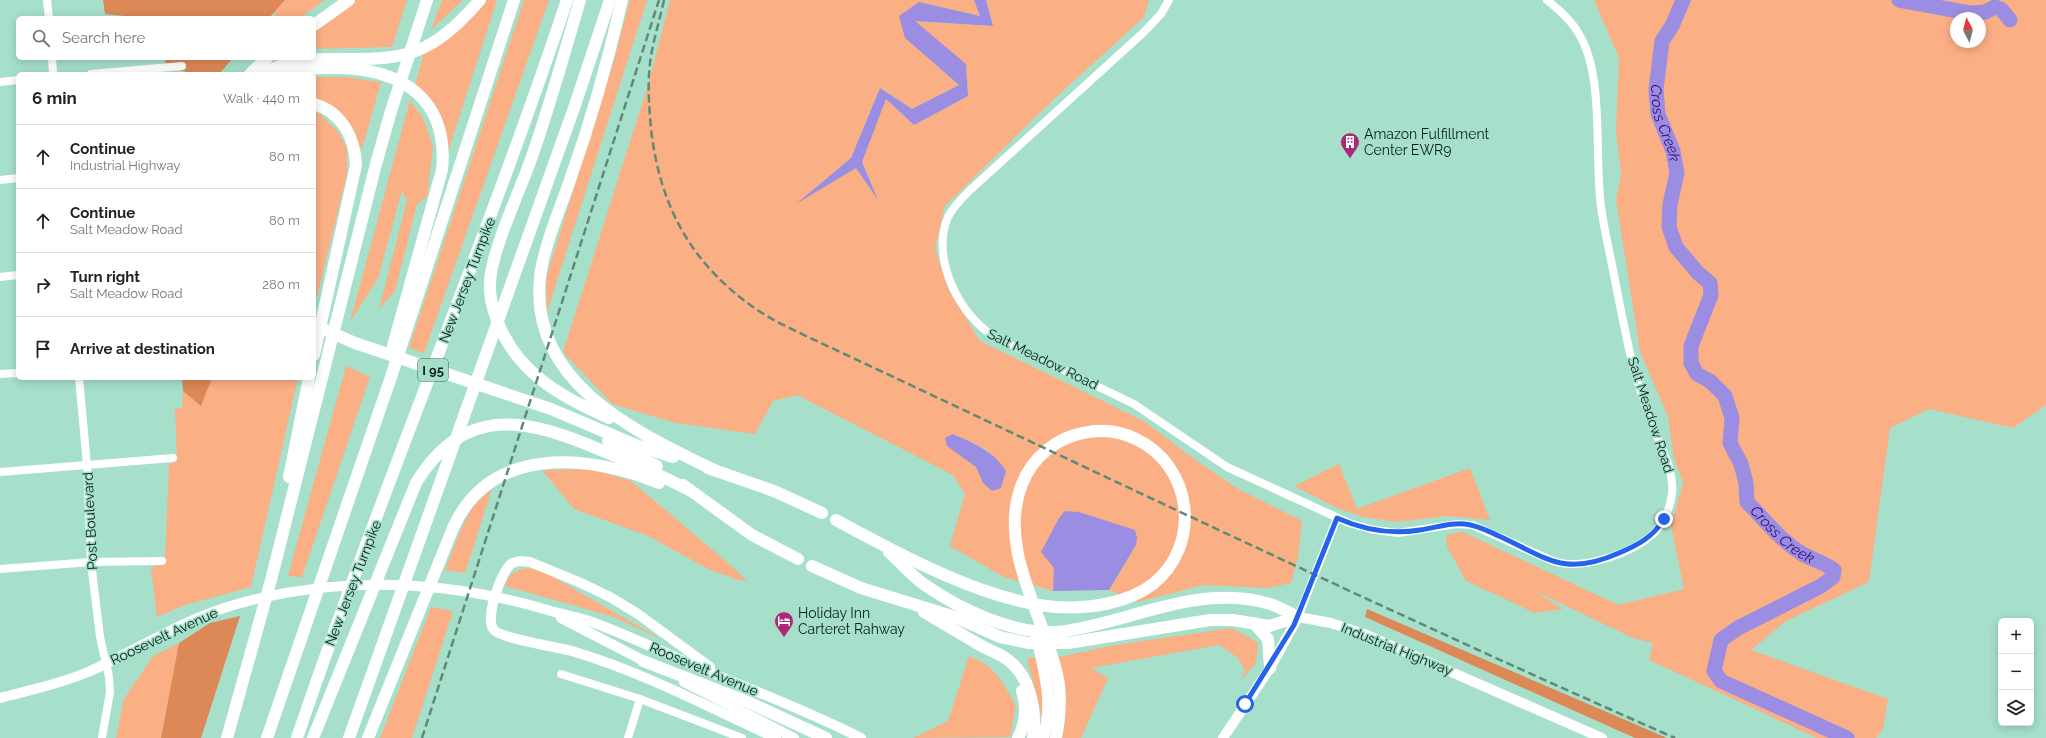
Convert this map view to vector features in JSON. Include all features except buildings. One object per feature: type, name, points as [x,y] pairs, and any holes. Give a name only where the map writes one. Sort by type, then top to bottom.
[{"type":"highway","points":[[316,24],[349,0]]},
{"type":"highway","points":[[228,738],[271,580],[391,111],[426,0]]},
{"type":"highway","points":[[265,72],[302,61],[386,58],[424,48],[456,26],[480,0]]},
{"type":"highway","name":"New Jersey Turnpike","points":[[266,738],[358,473],[514,0]]},
{"type":"highway","name":"New Jersey Turnpike","points":[[296,738],[509,167],[567,0]]},
{"type":"highway","points":[[580,0],[536,146],[497,249],[491,274],[491,300],[500,329],[508,344],[528,370],[540,381],[556,392],[592,405],[714,470]]},
{"type":"highway","points":[[349,738],[571,116],[610,0]]},
{"type":"highway","points":[[592,405],[554,352],[542,321],[539,305],[540,276],[551,236],[593,111],[622,0]]},
{"type":"highway","points":[[252,72],[265,60]]},
{"type":"highway","points":[[293,72],[309,69],[347,68],[371,72],[399,81],[413,90],[434,113],[441,134],[444,154],[438,187],[358,473]]},
{"type":"highway","points":[[316,105],[329,111],[340,120],[347,130],[353,142],[356,165],[316,346]]},
{"type":"highway","points":[[316,326],[332,335],[581,430],[661,468],[752,535],[798,559]]},
{"type":"highway","points":[[316,334],[352,350],[581,430],[636,445],[774,491],[822,513]]},
{"type":"highway","points":[[271,580],[309,380]]},
{"type":"highway","points":[[313,738],[416,482],[433,458],[457,438],[472,431],[498,425],[518,425],[558,433],[581,430]]},
{"type":"highway","points":[[836,520],[881,544],[981,588],[1027,602],[1070,607],[1098,605],[1122,599],[1143,590],[1165,572],[1179,549],[1185,518],[1185,504],[1180,487],[1166,462],[1144,443],[1123,434],[1092,431],[1072,436],[1046,451],[1032,466],[1023,482],[1016,509],[1016,539],[1022,570],[1047,688],[1048,711],[1043,738]]},
{"type":"highway","points":[[368,738],[453,528],[468,502],[479,490],[507,473],[541,464],[574,461],[610,466],[666,486],[689,490]]},
{"type":"highway","points":[[881,544],[924,584],[934,590],[989,619],[1029,630],[1055,632],[1083,628],[1178,603],[1207,598],[1233,599],[1270,604],[1298,617]]},
{"type":"highway","points":[[812,566],[861,588],[955,617],[1000,636],[1042,644],[1081,642],[1196,622],[1228,620],[1269,626],[1298,617]]},
{"type":"highway","points":[[1022,570],[1057,674],[1060,706],[1056,738]]},
{"type":"highway","points":[[904,601],[983,647],[1003,656],[1017,670],[1023,678],[1033,703],[1035,720],[1033,738]]},
{"type":"highway","points":[[1254,623],[1268,639],[1270,646],[1270,668]]},
{"type":"highway","points":[[983,647],[1007,668],[1022,692],[1025,718],[1018,738]]},
{"type":"highway","points":[[643,661],[752,704],[826,738]]},
{"type":"main road","points":[[727,679],[638,614],[581,583],[525,561],[512,563],[503,574],[490,616],[490,625],[495,631],[510,637],[566,649],[618,666],[776,738]]},
{"type":"main road","name":"Roosevelt Avenue","points":[[0,698],[72,678],[106,663],[184,623],[207,613],[237,604],[294,591],[329,586],[364,584],[433,587],[504,598],[590,622],[727,679],[862,738]]},
{"type":"main road","name":"Roosevelt Avenue","points":[[544,609],[794,738]]},
{"type":"main road","points":[[1223,738],[1270,668],[1298,617]]},
{"type":"main road","name":"Industrial Highway","points":[[1298,617],[1331,623],[1367,635],[1602,738]]},
{"type":"street","points":[[47,0],[48,16]]},
{"type":"street","name":"Salt Meadow Road","points":[[1169,0],[1161,14],[1144,32],[969,191],[952,209],[946,222],[942,249],[946,268],[954,289],[967,313],[978,325],[990,334],[1134,404],[1227,467],[1337,518],[1361,528],[1398,533],[1450,524],[1472,525],[1553,561],[1571,566],[1596,562],[1641,543],[1657,530],[1667,512],[1672,494],[1671,475],[1634,370],[1602,212],[1594,82],[1590,61],[1582,39],[1573,25],[1546,0]]},
{"type":"street","points":[[52,60],[53,72]]},
{"type":"street","points":[[114,72],[182,66]]},
{"type":"street","points":[[0,82],[16,80]]},
{"type":"street","points":[[0,180],[16,178]]},
{"type":"street","points":[[0,277],[16,276]]},
{"type":"street","points":[[0,374],[16,373]]},
{"type":"street","name":"Post Boulevard","points":[[79,380],[87,465],[91,562],[100,637],[106,663],[110,692],[102,738]]},
{"type":"street","points":[[0,472],[173,458]]},
{"type":"street","points":[[1298,617],[1337,518]]},
{"type":"street","points":[[0,569],[91,562],[162,562]]},
{"type":"street","points":[[561,674],[640,699],[742,738]]},
{"type":"street","points":[[628,738],[640,699]]},
{"type":"shaded area","points":[[103,0],[285,0],[271,16],[125,16],[105,14]]},
{"type":"shaded area","points":[[285,0],[325,0],[303,16],[275,16],[274,12]]},
{"type":"shaded area","points":[[355,0],[407,0],[392,47],[316,49],[316,25]]},
{"type":"shaded area","points":[[442,0],[463,0],[431,30]]},
{"type":"shaded area","points":[[484,0],[497,0],[447,155],[445,133],[441,116],[432,100],[415,85],[424,52]]},
{"type":"shaded area","points":[[524,0],[549,0],[424,353],[409,348]]},
{"type":"shaded area","points":[[630,0],[647,0],[547,312],[546,278],[614,60]]},
{"type":"shaded area","points":[[670,0],[974,0],[980,16],[919,2],[905,38],[959,85],[912,109],[880,88],[851,158],[799,202],[856,168],[877,198],[862,162],[886,99],[914,125],[968,96],[966,64],[914,21],[993,26],[986,0],[1149,0],[1144,17],[1053,100],[945,206],[935,248],[948,289],[980,341],[1144,421],[1194,459],[1238,489],[1302,521],[1298,557],[1291,583],[1267,588],[1203,585],[1138,602],[1109,590],[1136,545],[1079,512],[1066,511],[1059,518],[1053,591],[1004,577],[950,546],[965,494],[953,475],[797,395],[773,401],[755,434],[676,423],[612,404],[563,352],[649,82]],"holes":[[[953,434],[988,450],[992,491],[983,483],[976,467],[948,446]]]},
{"type":"shaded area","points":[[974,0],[986,0],[993,26],[915,21],[966,64],[968,96],[914,125],[886,99],[862,162],[878,200],[856,168],[796,204],[851,158],[880,88],[912,109],[959,85],[905,38],[899,16],[919,2],[980,16]]},
{"type":"shaded area","points":[[1594,0],[2046,0],[2046,405],[2013,428],[1929,409],[1890,428],[1869,582],[1786,621],[1751,650],[1888,699],[1883,729],[1876,738],[1817,738],[1649,660],[1653,643],[1633,638],[1535,591],[1563,609],[1535,613],[1466,581],[1447,547],[1446,535],[1463,532],[1618,605],[1684,589],[1671,526],[1683,483],[1674,459],[1668,417],[1640,351],[1616,200],[1621,174],[1616,132],[1619,58]]},
{"type":"shaded area","points":[[165,60],[231,60],[221,72],[187,72],[166,67]]},
{"type":"shaded area","points":[[316,77],[344,77],[381,82],[362,149],[346,125],[326,102],[316,98]]},
{"type":"shaded area","points":[[410,100],[424,120],[433,147],[427,197],[417,204],[395,291],[379,309],[407,200],[402,191],[378,278],[350,322]]},
{"type":"shaded area","points":[[316,112],[320,114],[339,133],[347,149],[347,174],[316,301]]},
{"type":"shaded area","points":[[346,366],[370,377],[302,577],[288,576]]},
{"type":"shaded area","points":[[182,380],[211,380],[201,406],[183,391]]},
{"type":"shaded area","points":[[211,380],[298,380],[251,587],[185,605],[157,617],[151,569],[165,559],[169,465],[177,460],[175,408],[182,408],[183,391],[201,406]]},
{"type":"shaded area","points":[[953,434],[982,448],[1001,464],[1006,471],[1001,488],[992,491],[983,483],[976,467],[947,446],[945,438]]},
{"type":"shaded area","points":[[1339,464],[1357,509],[1470,468],[1490,520],[1446,516],[1397,522],[1364,517],[1339,509],[1294,486]]},
{"type":"shaded area","points":[[591,469],[631,481],[735,569],[747,581],[738,580],[708,569],[648,536],[574,509],[542,470]]},
{"type":"shaded area","points":[[492,489],[465,573],[445,570],[461,529],[473,506]]},
{"type":"shaded area","points":[[1065,511],[1079,512],[1135,530],[1137,538],[1136,545],[1109,590],[1053,591],[1054,568],[1041,552],[1059,518]]},
{"type":"shaded area","points":[[527,568],[543,571],[664,641],[614,617],[505,586],[508,578],[513,573]]},
{"type":"shaded area","points":[[431,607],[453,611],[412,738],[380,738]]},
{"type":"shaded area","points":[[1367,609],[1667,738],[1635,738],[1365,617]]},
{"type":"shaded area","points":[[240,616],[201,738],[161,738],[179,643],[210,623]]},
{"type":"shaded area","points":[[1232,628],[1258,643],[1256,663],[1240,681],[1245,671],[1238,658],[1219,645],[1091,668],[1108,678],[1081,738],[1037,738],[1042,719],[1027,658],[1064,656],[1115,645]]},
{"type":"shaded area","points":[[179,643],[161,738],[116,738],[124,699],[153,656]]},
{"type":"shaded area","points":[[969,656],[978,660],[992,670],[1002,682],[1016,705],[1010,737],[913,738],[948,721]]},
{"type":"waterway","name":"Cross Creek","points":[[1683,0],[1672,26],[1662,41],[1656,90],[1658,114],[1673,151],[1677,173],[1670,204],[1669,227],[1676,247],[1698,273],[1710,283],[1711,295],[1691,346],[1691,363],[1697,374],[1710,381],[1725,396],[1732,418],[1730,443],[1741,464],[1746,483],[1747,502],[1779,536],[1793,548],[1834,570],[1833,577],[1821,586],[1738,628],[1721,640],[1714,671],[1721,681],[1847,738]]},
{"type":"waterway","points":[[1899,0],[1970,13],[1985,12],[1995,7],[2001,9],[2010,20]]},
{"type":"railway","points":[[422,738],[659,0]]},
{"type":"railway","points":[[664,0],[651,56],[649,84],[651,129],[655,157],[662,183],[682,230],[695,251],[731,290],[753,307],[795,331],[1247,543],[1460,642],[1675,738]]},
{"type":"place","name":"Amazon Fulfillment Center EWR9","points":[[1350,159]]},
{"type":"place","name":"Holiday Inn Carteret Rahway","points":[[784,638]]},
{"type":"route","points":[[1245,704],[1286,642],[1298,617],[1337,518],[1361,528],[1398,533],[1419,531],[1450,524],[1472,525],[1553,561],[1571,566],[1596,562],[1646,540],[1657,530],[1664,519]]}]
